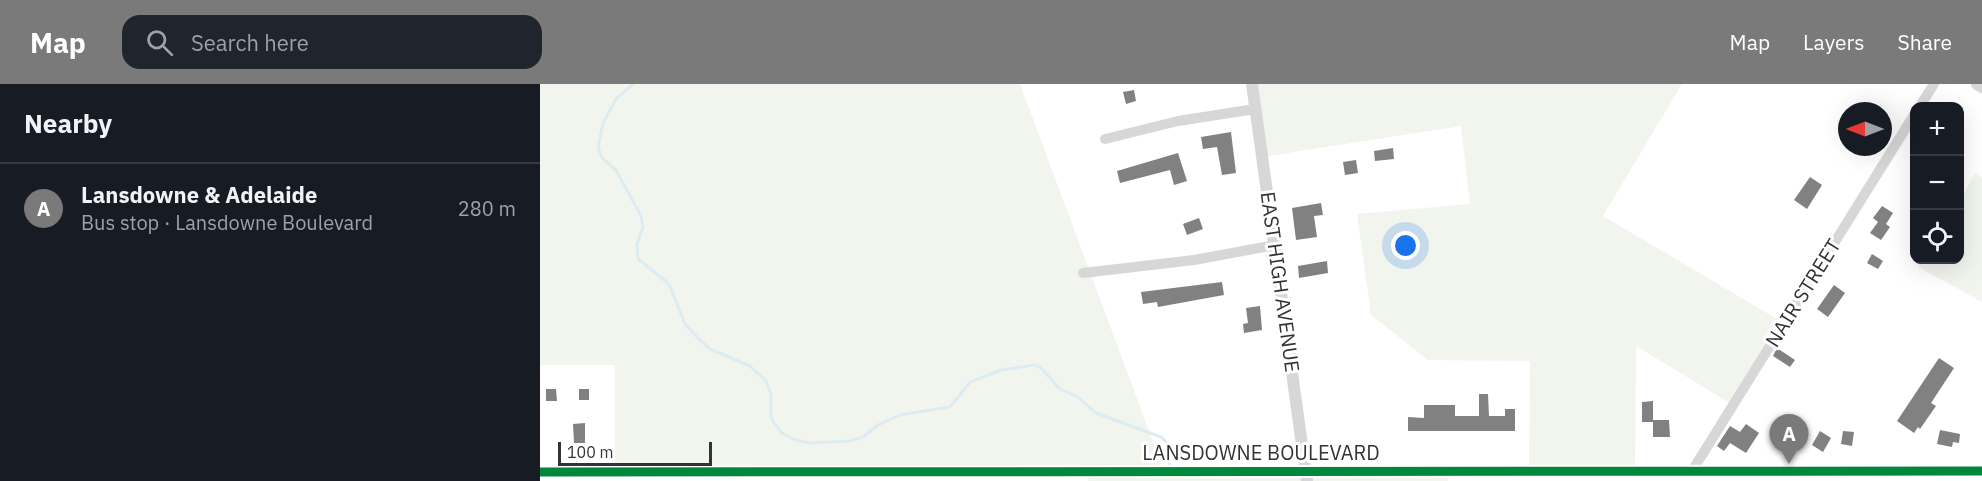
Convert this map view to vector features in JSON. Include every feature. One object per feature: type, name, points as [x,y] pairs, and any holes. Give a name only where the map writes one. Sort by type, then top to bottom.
[{"type":"street","name":"EAST HIGH AVENUE","points":[[1252,84],[1307,476]]},
{"type":"street","points":[[1923,102],[1934,84]]},
{"type":"street","points":[[1977,84],[1982,87]]},
{"type":"street","points":[[1106,139],[1178,121],[1255,109]]},
{"type":"street","name":"NAIR STREET","points":[[1692,471],[1910,121]]},
{"type":"street","points":[[1083,273],[1194,260],[1275,245]]},
{"type":"street","name":"LANSDOWNE BOULEVARD","points":[[540,472],[922,476],[1192,471],[1307,476],[1692,471],[1800,476],[1964,476],[1982,471]]},
{"type":"shaded area","points":[[540,84],[1020,84],[1164,471],[1448,471],[1448,481],[1088,481],[1088,472],[615,472],[615,365],[540,365]]},
{"type":"shaded area","points":[[1252,84],[1682,84],[1603,216],[1784,323],[1733,405],[1636,346],[1635,471],[1529,471],[1530,361],[1428,360],[1371,315],[1357,214],[1470,204],[1461,126],[1262,157]]},
{"type":"shaded area","points":[[1975,174],[1982,177],[1982,302],[1918,267],[1920,264],[1964,264],[1964,193]]},
{"type":"building","points":[[1134,90],[1136,101],[1126,104],[1123,92]]},
{"type":"building","points":[[1231,132],[1236,173],[1222,175],[1217,147],[1203,149],[1201,137]]},
{"type":"building","points":[[1393,148],[1394,159],[1375,161],[1374,151]]},
{"type":"building","points":[[1178,153],[1187,181],[1174,185],[1170,170],[1120,183],[1117,171]]},
{"type":"building","points":[[1356,160],[1358,173],[1345,175],[1343,162]]},
{"type":"building","points":[[1810,177],[1822,185],[1807,209],[1794,200]]},
{"type":"building","points":[[1321,203],[1323,215],[1314,216],[1317,237],[1296,240],[1292,208]]},
{"type":"building","points":[[1882,206],[1893,213],[1886,224],[1890,227],[1881,240],[1870,233],[1878,222],[1873,218]]},
{"type":"building","points":[[1199,218],[1203,229],[1187,235],[1183,224]]},
{"type":"building","points":[[1872,254],[1883,261],[1878,269],[1867,263]]},
{"type":"building","points":[[1327,261],[1328,273],[1299,278],[1298,266]]},
{"type":"building","points":[[1222,282],[1224,295],[1158,307],[1157,302],[1143,304],[1141,292]]},
{"type":"building","points":[[1834,285],[1845,293],[1828,317],[1817,309]]},
{"type":"building","points":[[1260,306],[1262,330],[1244,333],[1243,324],[1248,323],[1246,308]]},
{"type":"building","points":[[1777,348],[1795,360],[1790,367],[1773,356]]},
{"type":"building","points":[[1939,358],[1954,368],[1931,403],[1936,406],[1920,429],[1918,427],[1914,433],[1897,421]]},
{"type":"building","points":[[546,389],[556,389],[557,401],[546,401]]},
{"type":"building","points":[[579,389],[589,389],[589,400],[579,400]]},
{"type":"building","points":[[1479,394],[1488,394],[1489,416],[1505,416],[1505,409],[1515,409],[1515,431],[1408,431],[1408,417],[1424,418],[1424,405],[1455,405],[1455,416],[1479,416]]},
{"type":"building","points":[[1653,401],[1653,420],[1669,420],[1670,437],[1653,437],[1653,422],[1642,422],[1642,402]]},
{"type":"building","points":[[585,423],[585,443],[574,443],[573,424]]},
{"type":"building","points":[[1746,424],[1759,433],[1746,453],[1730,443],[1724,451],[1717,446],[1730,426],[1740,432]]},
{"type":"building","points":[[1940,430],[1960,434],[1959,443],[1953,442],[1952,447],[1937,444]]},
{"type":"building","points":[[1820,431],[1831,438],[1823,452],[1812,445]]},
{"type":"building","points":[[1843,431],[1854,432],[1852,446],[1841,444]]},
{"type":"waterway","points":[[633,84],[616,99],[603,123],[598,147],[602,158],[616,170],[641,216],[643,227],[637,244],[638,259],[669,284],[685,324],[699,339],[710,349],[750,366],[766,381],[771,394],[771,416],[782,433],[793,439],[809,443],[850,441],[863,437],[878,425],[900,415],[950,407],[970,382],[1001,370],[1034,365],[1040,367],[1060,389],[1078,397],[1096,413],[1161,437],[1170,451],[1169,468]]},
{"type":"cycle path","points":[[540,472],[1982,471]]},
{"type":"place","name":"Lansdowne & Adelaide","points":[[1789,464]]}]
